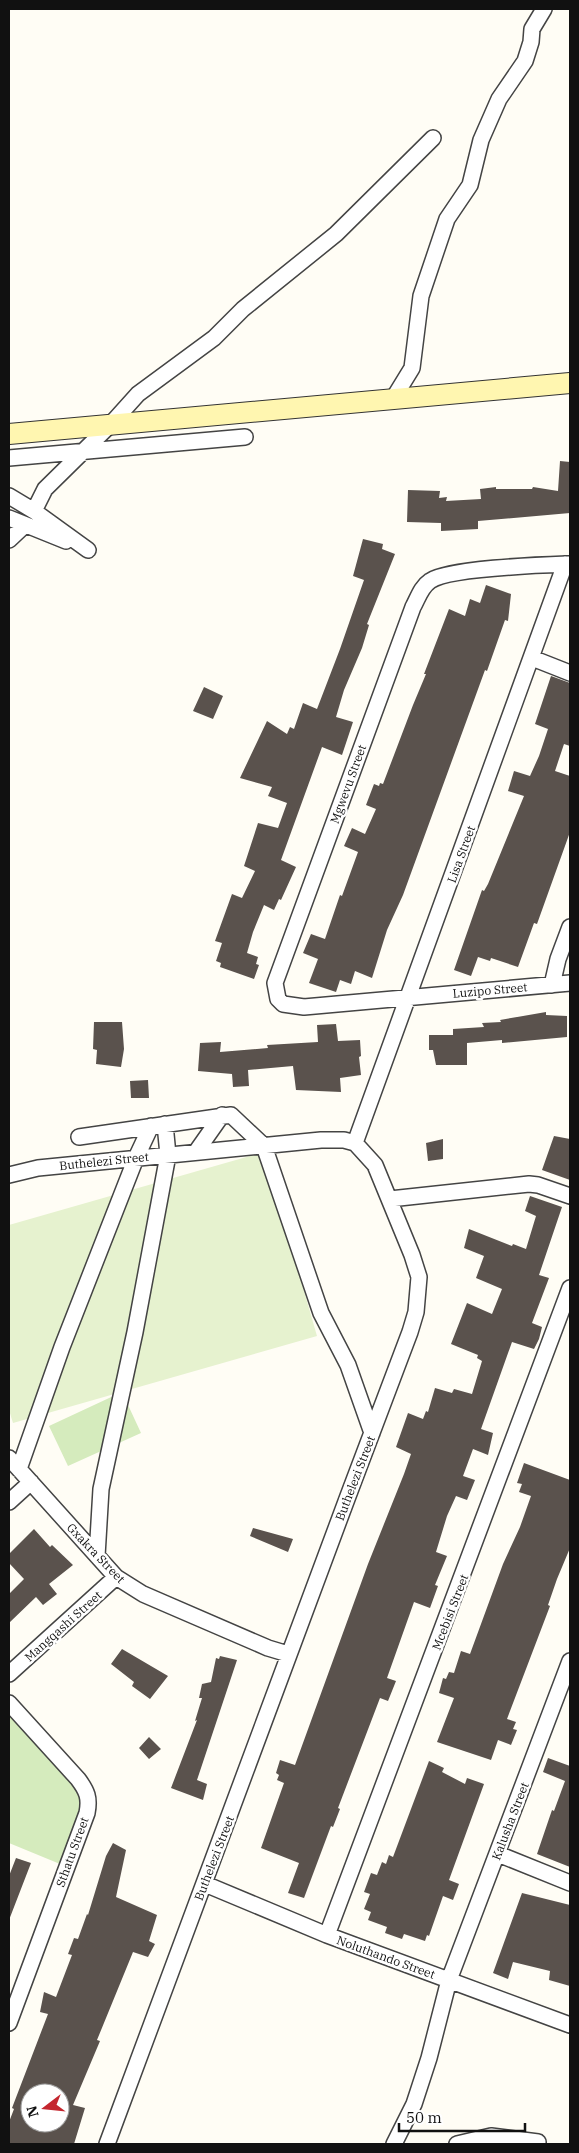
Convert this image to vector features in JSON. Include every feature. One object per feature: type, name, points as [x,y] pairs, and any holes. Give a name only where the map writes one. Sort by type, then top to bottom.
[{"type":"main road","points":[[9,434],[570,383]]},
{"type":"street","points":[[393,399],[412,368],[421,296],[447,219],[470,185],[481,140],[499,99],[525,61],[531,42],[532,29],[544,9]]},
{"type":"street","points":[[34,511],[45,489],[111,424],[138,394],[214,338],[243,309],[336,234],[433,138]]},
{"type":"street","points":[[9,458],[245,436]]},
{"type":"street","points":[[9,496],[34,511],[88,550],[9,518]]},
{"type":"street","points":[[9,540],[25,524]]},
{"type":"street","name":"Lisa Street","points":[[355,1143],[568,564]]},
{"type":"street","name":"Mgwevu Street","points":[[409,996],[292,1007],[283,1004],[278,999],[275,983],[413,607],[422,590],[433,579],[450,573],[568,564]]},
{"type":"street","points":[[532,658],[570,673]]},
{"type":"street","points":[[552,985],[558,959],[570,927]]},
{"type":"street","name":"Luzipo Street","points":[[409,996],[570,983]]},
{"type":"street","points":[[196,1152],[222,1115]]},
{"type":"street","points":[[79,1137],[231,1115],[264,1146],[320,1313],[348,1365],[372,1433]]},
{"type":"street","points":[[97,1556],[101,1488],[139,1314],[168,1155],[158,1125]]},
{"type":"street","points":[[14,1463],[136,1158],[158,1125]]},
{"type":"street","name":"Buthelezi Street","points":[[9,1175],[38,1168],[321,1140],[344,1140],[355,1143],[375,1165],[390,1199],[419,1277],[418,1294],[410,1332],[288,1654],[205,1884],[107,2144]]},
{"type":"street","points":[[390,1199],[529,1184],[538,1185],[570,1196]]},
{"type":"street","name":"Mcebisi Street","points":[[327,1935],[570,1288]]},
{"type":"street","name":"Gxakra Street","points":[[14,1463],[116,1577],[143,1594],[288,1654]]},
{"type":"street","points":[[9,1502],[31,1482]]},
{"type":"street","name":"Mangqashi Street","points":[[9,1674],[116,1577]]},
{"type":"street","name":"Kalusha Street","points":[[394,2144],[417,2095],[429,2058],[449,1980],[570,1661]]},
{"type":"street","name":"Sthatu Street","points":[[9,1703],[78,1779],[87,1790],[89,1799],[87,1813],[9,2023]]},
{"type":"street","points":[[498,1854],[570,1883]]},
{"type":"street","name":"Noluthando Street","points":[[205,1884],[327,1935],[570,2024]]},
{"type":"street","points":[[457,2144],[490,2136],[538,2142]]},
{"type":"green space","points":[[264,1152],[317,1336],[13,1423],[9,1410],[9,1225]]},
{"type":"green space","points":[[122,1392],[141,1433],[68,1466],[49,1426]]},
{"type":"green space","points":[[9,1711],[78,1788],[84,1798],[82,1813],[60,1864],[9,1843]]},
{"type":"building","points":[[560,461],[570,462],[570,513],[478,521],[478,529],[441,531],[441,523],[407,522],[408,490],[440,491],[439,498],[447,497],[446,501],[481,499],[480,489],[496,487],[496,489],[532,489],[533,487],[558,491]]},
{"type":"building","points":[[363,539],[383,544],[382,549],[395,554],[367,624],[369,625],[362,648],[344,690],[336,717],[353,722],[342,755],[322,747],[281,860],[296,867],[281,900],[279,899],[274,910],[264,905],[253,932],[247,953],[258,957],[256,964],[259,965],[254,979],[220,967],[221,963],[216,961],[222,943],[215,941],[232,894],[242,898],[255,871],[244,866],[258,823],[278,828],[287,803],[268,796],[272,787],[240,778],[267,721],[287,734],[290,727],[294,729],[303,703],[317,709],[364,580],[353,576]]},
{"type":"building","points":[[486,585],[511,594],[508,621],[505,620],[487,671],[485,670],[403,895],[387,930],[372,978],[355,971],[351,984],[340,980],[336,992],[309,983],[318,959],[303,953],[311,934],[325,939],[340,895],[342,896],[358,852],[344,846],[352,828],[365,834],[376,809],[366,805],[374,784],[379,786],[380,783],[383,784],[449,609],[465,616],[470,599],[480,603]]},
{"type":"building","points":[[551,676],[570,683],[570,746],[564,744],[555,771],[570,776],[570,832],[537,924],[534,923],[518,967],[491,958],[490,961],[478,957],[471,976],[454,970],[482,890],[484,891],[488,884],[524,796],[508,791],[514,771],[530,776],[548,729],[535,724]]},
{"type":"building","points":[[204,687],[223,696],[213,719],[193,711]]},
{"type":"building","points":[[546,1012],[546,1015],[567,1016],[567,1037],[502,1043],[502,1040],[467,1043],[467,1065],[436,1065],[433,1050],[429,1050],[429,1035],[453,1035],[453,1029],[484,1027],[482,1023],[501,1022],[500,1020]]},
{"type":"building","points":[[94,1022],[122,1022],[124,1049],[121,1067],[96,1064],[97,1050],[93,1049]]},
{"type":"building","points":[[336,1024],[338,1041],[360,1040],[361,1075],[340,1078],[341,1092],[296,1090],[293,1066],[248,1070],[249,1086],[233,1087],[232,1074],[198,1071],[200,1043],[221,1042],[220,1052],[268,1048],[267,1045],[318,1042],[317,1025]]},
{"type":"building","points":[[148,1080],[149,1098],[131,1098],[130,1081]]},
{"type":"building","points":[[554,1136],[570,1139],[570,1180],[542,1170]]},
{"type":"building","points":[[443,1139],[443,1159],[428,1161],[426,1143]]},
{"type":"building","points":[[530,1196],[562,1207],[539,1275],[549,1278],[532,1323],[542,1327],[539,1339],[534,1349],[512,1342],[481,1429],[493,1433],[488,1455],[473,1449],[463,1476],[475,1480],[467,1500],[456,1496],[447,1516],[436,1552],[447,1556],[435,1585],[438,1586],[430,1608],[414,1602],[387,1678],[396,1681],[388,1701],[380,1698],[338,1808],[340,1809],[333,1827],[331,1826],[304,1898],[288,1893],[299,1863],[261,1848],[284,1783],[277,1780],[279,1775],[276,1773],[280,1760],[295,1765],[368,1564],[404,1474],[411,1454],[396,1447],[408,1413],[423,1419],[426,1411],[428,1412],[435,1388],[452,1393],[454,1389],[472,1394],[482,1361],[477,1358],[478,1355],[451,1344],[467,1303],[492,1314],[502,1289],[476,1278],[484,1256],[464,1248],[469,1229],[512,1246],[513,1244],[526,1249],[536,1216],[525,1211]]},
{"type":"building","points":[[524,1463],[570,1480],[570,1548],[507,1719],[516,1722],[513,1729],[517,1730],[511,1745],[498,1740],[491,1760],[437,1742],[454,1698],[439,1693],[443,1678],[446,1679],[449,1672],[454,1673],[461,1651],[470,1654],[503,1564],[520,1527],[531,1496],[519,1492],[522,1484],[517,1483]]},
{"type":"building","points":[[253,1528],[293,1539],[288,1552],[250,1536]]},
{"type":"building","points":[[34,1529],[50,1547],[52,1545],[73,1565],[49,1584],[57,1594],[43,1605],[36,1597],[9,1623],[9,1594],[24,1579],[9,1563],[9,1554]]},
{"type":"building","points":[[122,1649],[168,1676],[150,1699],[132,1686],[134,1682],[111,1664]]},
{"type":"building","points":[[220,1656],[237,1660],[197,1780],[207,1784],[203,1800],[171,1788],[197,1720],[195,1721],[202,1698],[199,1698],[202,1684],[211,1682],[216,1658],[219,1659]]},
{"type":"building","points":[[149,1737],[161,1749],[149,1759],[139,1748]]},
{"type":"building","points":[[548,1758],[570,1766],[570,1867],[537,1854],[552,1810],[554,1811],[565,1781],[543,1772]]},
{"type":"building","points":[[429,1761],[444,1768],[442,1772],[465,1784],[467,1778],[484,1784],[449,1880],[459,1884],[453,1900],[443,1896],[429,1936],[427,1935],[425,1941],[404,1934],[402,1939],[385,1933],[387,1927],[368,1920],[371,1912],[364,1909],[370,1894],[364,1892],[371,1873],[377,1875],[382,1862],[386,1864],[389,1855],[393,1857]]},
{"type":"building","points":[[113,1843],[126,1850],[116,1897],[157,1915],[149,1941],[155,1944],[148,1957],[133,1952],[97,2040],[100,2041],[73,2105],[85,2108],[74,2144],[9,2144],[9,2122],[20,2087],[20,2133],[70,2133],[70,2083],[22,2083],[48,2014],[40,2012],[44,1992],[56,1997],[72,1955],[68,1954],[74,1938],[78,1939],[88,1915],[106,1856]]},
{"type":"building","points":[[16,1858],[31,1863],[9,1920],[9,1876]]},
{"type":"building","points":[[522,1893],[570,1905],[570,1986],[549,1980],[550,1971],[513,1962],[508,1979],[493,1973]]}]
